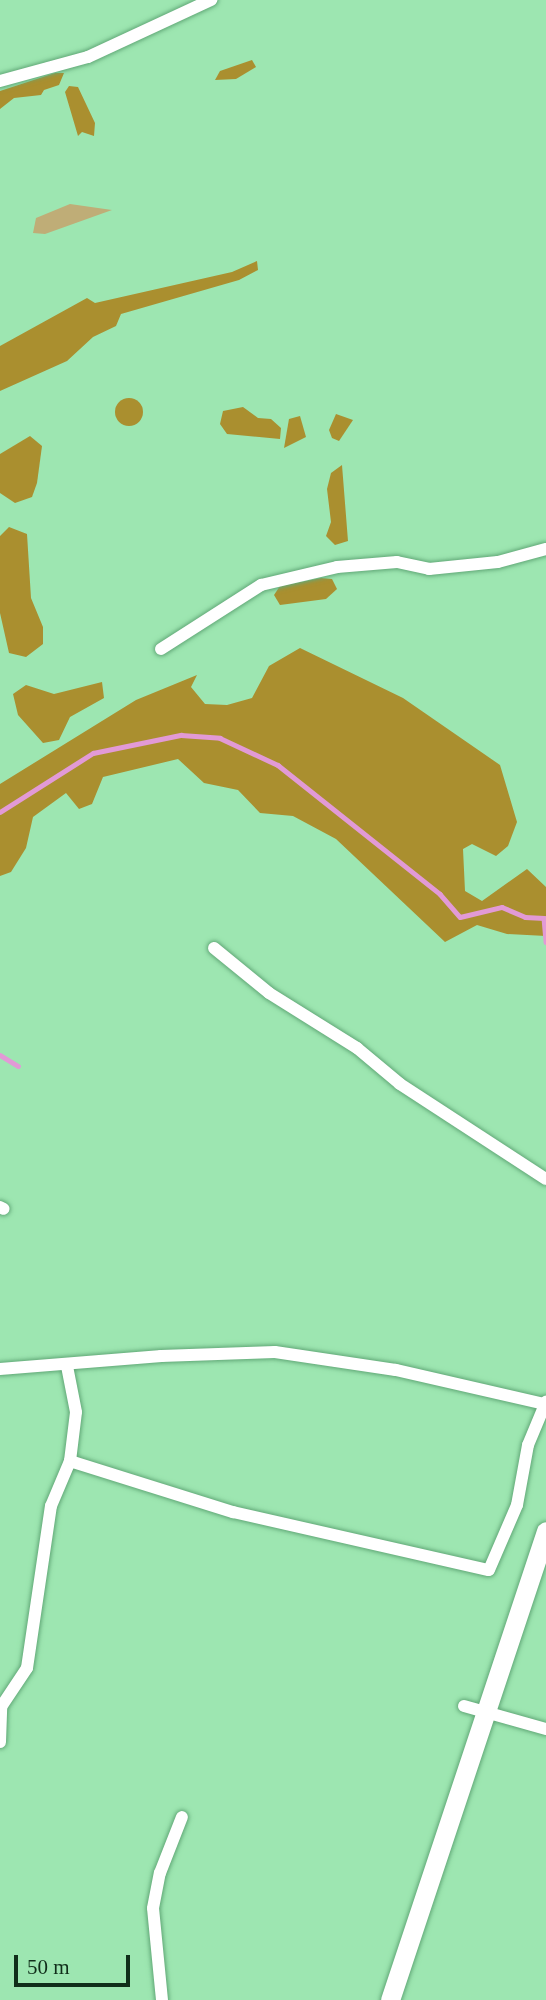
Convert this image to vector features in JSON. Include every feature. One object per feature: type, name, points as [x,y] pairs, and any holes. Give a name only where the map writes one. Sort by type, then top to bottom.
[{"type":"main road","points":[[390,2000],[546,1531]]},
{"type":"street","points":[[0,81],[88,57],[211,0]]},
{"type":"street","points":[[161,649],[261,585],[337,567],[397,562],[429,569],[498,562],[546,549]]},
{"type":"street","points":[[214,948],[269,993],[357,1048],[419,1098],[546,1179]]},
{"type":"street","points":[[0,1369],[67,1366],[161,1356],[275,1352],[396,1370],[545,1403],[528,1445],[517,1505],[489,1570],[233,1512],[70,1461]]},
{"type":"street","points":[[0,1742],[1,1707],[27,1668],[51,1506],[70,1461],[76,1412],[67,1366]]},
{"type":"street","points":[[464,1706],[546,1729]]},
{"type":"street","points":[[162,2000],[153,1908],[160,1874],[183,1817]]},
{"type":"shaded area","points":[[252,60],[256,67],[236,79],[215,80],[220,71]]},
{"type":"shaded area","points":[[55,73],[64,73],[59,85],[44,90],[41,95],[14,98],[0,109],[0,91]]},
{"type":"shaded area","points":[[69,86],[78,87],[95,123],[94,136],[82,132],[78,136],[65,92]]},
{"type":"shaded area","points":[[70,204],[112,210],[45,234],[33,233],[36,218]]},
{"type":"shaded area","points":[[257,261],[258,270],[239,280],[121,314],[116,326],[93,337],[67,361],[0,391],[0,346],[87,298],[95,303],[232,272]]},
{"type":"shaded area","points":[[129,398],[139,402],[143,412],[139,422],[129,426],[119,422],[115,412],[119,402]]},
{"type":"shaded area","points":[[243,407],[258,418],[271,419],[281,428],[280,439],[227,434],[220,424],[223,411]]},
{"type":"shaded area","points":[[336,414],[353,420],[339,441],[332,438],[329,430]]},
{"type":"shaded area","points":[[300,416],[306,437],[284,448],[289,419]]},
{"type":"shaded area","points":[[30,436],[42,446],[37,483],[32,497],[15,503],[0,493],[0,454]]},
{"type":"shaded area","points":[[342,465],[348,541],[335,545],[326,536],[331,522],[327,489],[331,473]]},
{"type":"shaded area","points":[[9,527],[27,534],[31,598],[43,627],[43,644],[26,657],[9,653],[0,613],[0,536]]},
{"type":"shaded area","points":[[321,578],[332,579],[337,589],[326,599],[280,605],[274,595],[280,586]]},
{"type":"shaded area","points":[[300,648],[403,698],[500,765],[517,822],[508,846],[496,856],[472,844],[463,849],[465,891],[482,901],[527,869],[546,887],[546,936],[507,934],[477,925],[445,942],[336,839],[293,816],[260,813],[238,790],[204,783],[178,759],[103,777],[92,804],[79,809],[66,793],[33,817],[26,848],[11,872],[0,876],[0,784],[136,700],[197,675],[191,687],[205,704],[227,705],[252,698],[269,666]]},
{"type":"shaded area","points":[[102,682],[104,698],[70,717],[59,740],[43,743],[18,715],[13,694],[26,685],[54,694]]},
{"type":"waterway","points":[[0,812],[93,753],[181,735],[220,738],[278,765],[440,894],[460,917],[502,907],[525,917],[544,918],[546,942]]},
{"type":"waterway","points":[[0,1055],[18,1066]]}]
